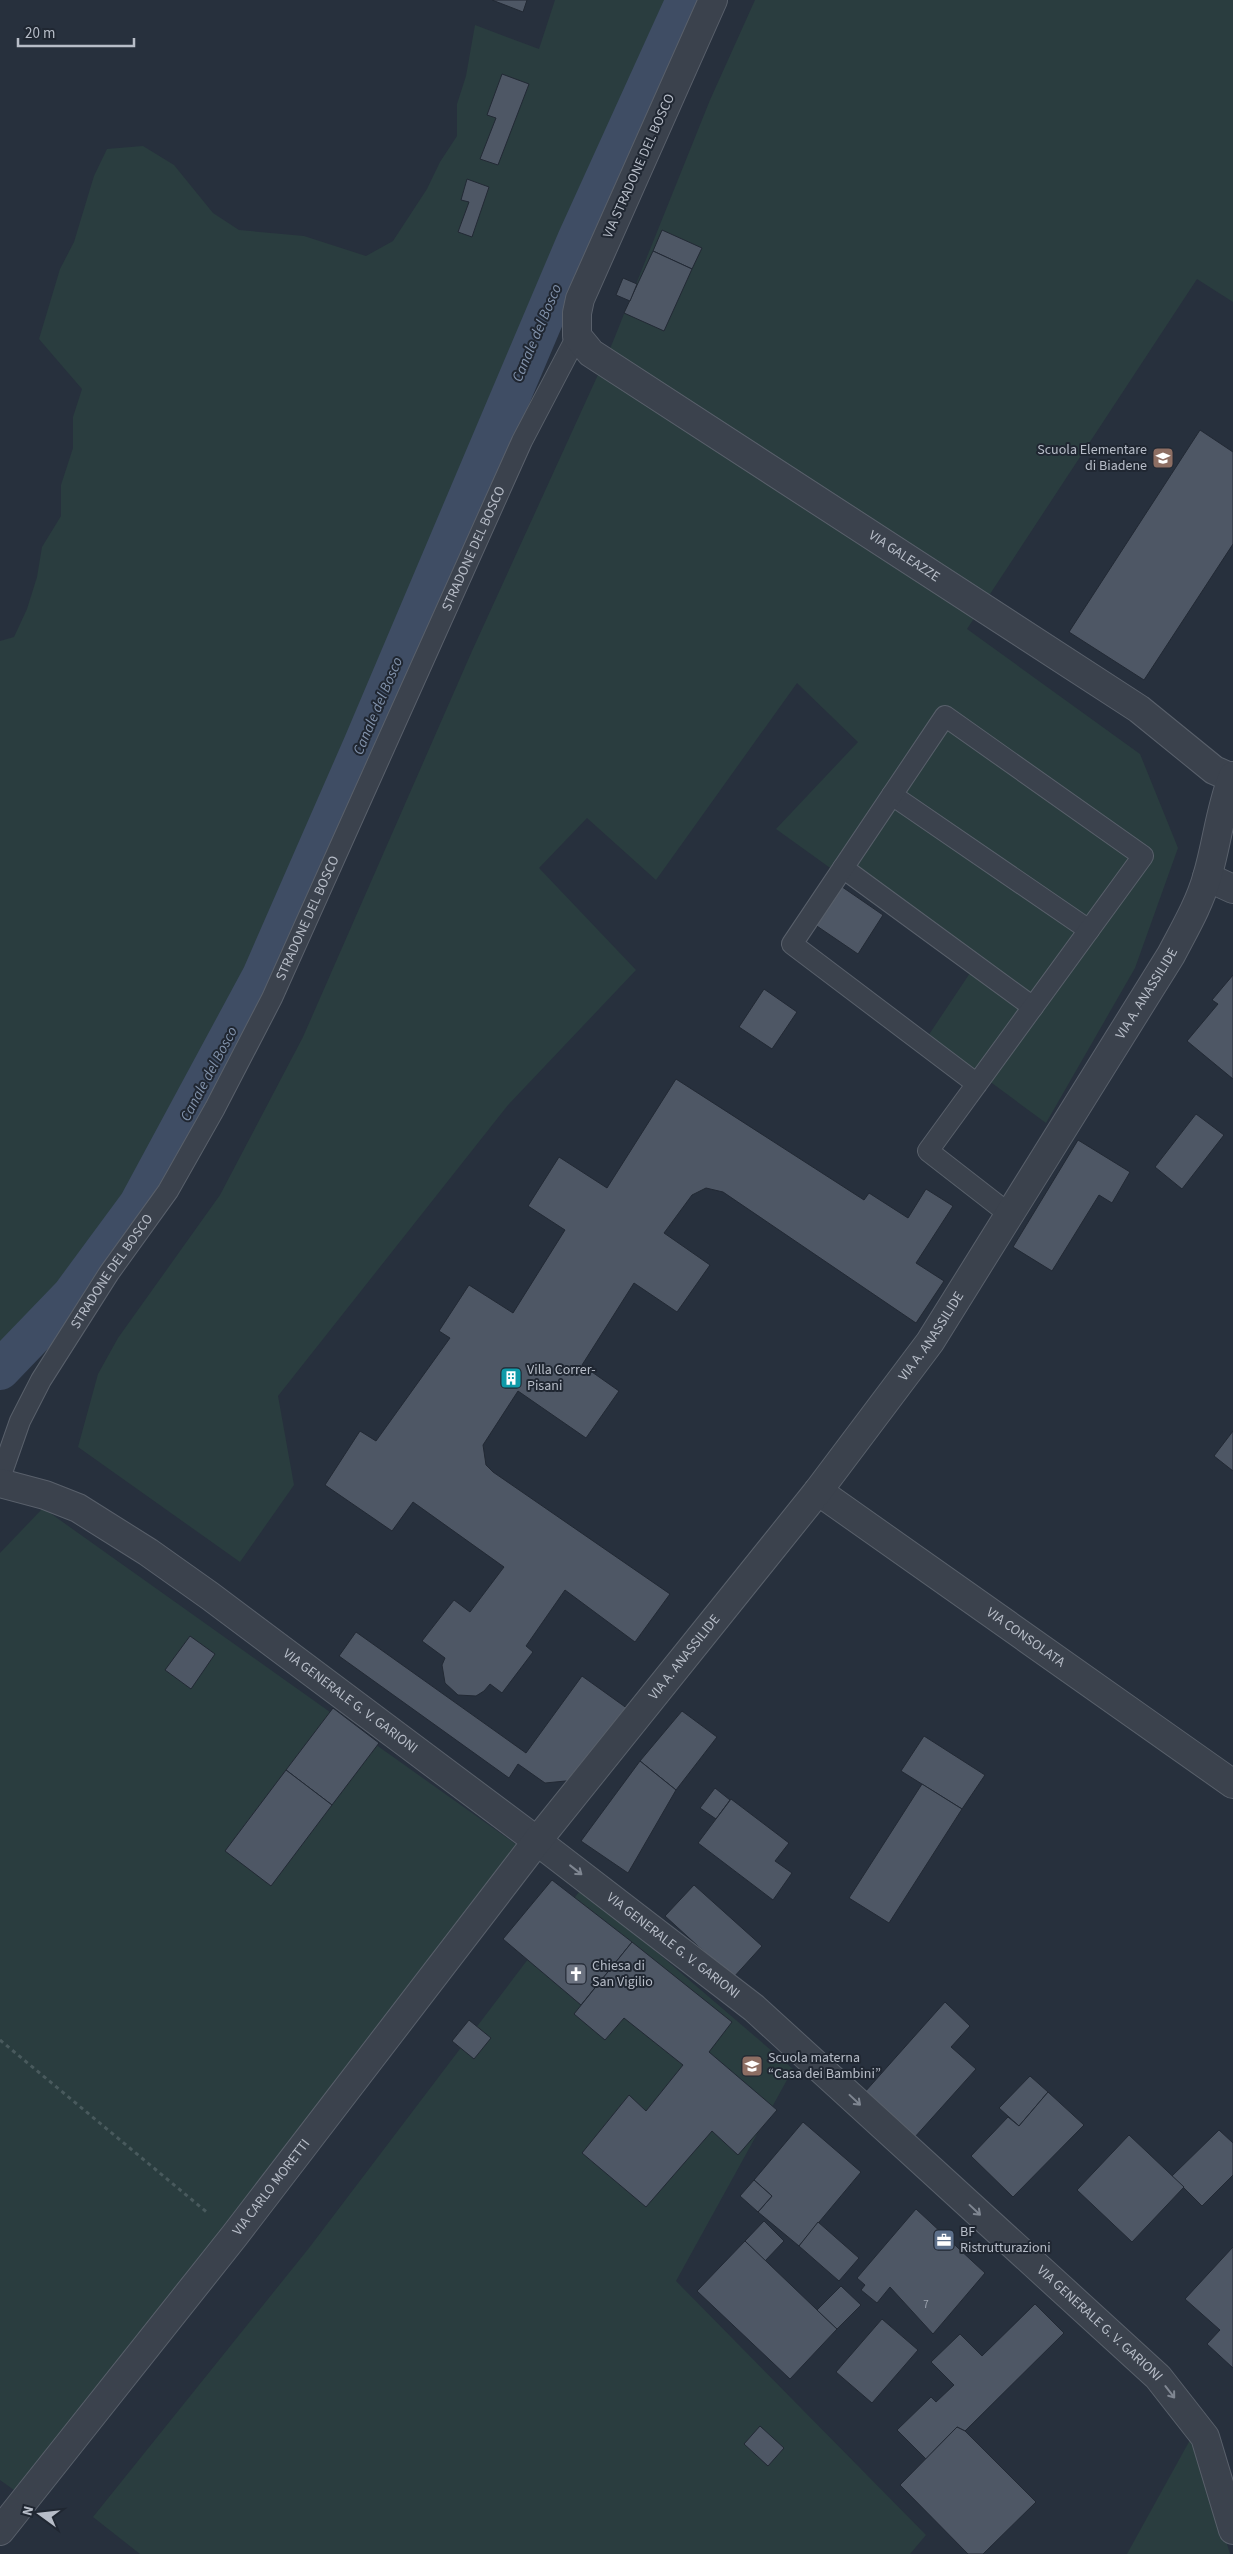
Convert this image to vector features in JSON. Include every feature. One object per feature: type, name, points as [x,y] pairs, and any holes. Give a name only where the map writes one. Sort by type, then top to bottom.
[{"type":"street","name":"VIA STRADONE DEL BOSCO","points":[[577,336],[577,313],[580,299],[713,0]]},
{"type":"street","name":"VIA GALEAZZE","points":[[577,336],[591,352],[1138,709],[1214,770],[1232,777]]},
{"type":"street","name":"VIA A. ANASSILIDE","points":[[537,1840],[818,1491],[930,1342],[1166,963],[1195,908],[1208,877],[1220,817],[1232,777]]},
{"type":"street","points":[[1208,877],[1233,889]]},
{"type":"street","name":"VIA GENERALE G. V. GARIONI","points":[[0,1483],[45,1495],[78,1508],[104,1522],[210,1596],[537,1840],[754,2008],[1158,2377],[1205,2437],[1232,2523]]},
{"type":"street","name":"VIA CONSOLATA","points":[[818,1491],[1233,1784]]},
{"type":"street","name":"VIA CARLO MORETTI","points":[[0,2531],[235,2235],[537,1840]]},
{"type":"lane","name":"STRADONE DEL BOSCO","points":[[0,1478],[20,1421],[41,1380],[109,1272],[168,1191],[215,1108],[272,998],[522,441],[564,357],[577,336]]},
{"type":"lane","points":[[977,1084],[792,944],[946,716],[1143,856],[1033,1008],[928,1151],[1009,1214]]},
{"type":"lane","points":[[892,795],[1089,930]]},
{"type":"lane","points":[[843,868],[1033,1008]]},
{"type":"path","points":[[0,2040],[235,2235]]},
{"type":"shaded area","points":[[555,0],[691,0],[656,78],[558,322],[419,627],[251,1012],[171,1165],[70,1307],[14,1337],[0,1354],[0,641],[14,637],[27,609],[37,577],[42,547],[61,516],[61,485],[73,448],[73,417],[82,389],[39,339],[60,269],[74,242],[94,176],[107,149],[143,146],[174,165],[213,213],[239,230],[304,236],[366,256],[393,241],[427,189],[440,162],[457,136],[457,104],[466,76],[475,25],[539,49]]},
{"type":"shaded area","points":[[755,0],[1233,0],[1233,302],[1197,279],[967,629],[1140,754],[1178,848],[1135,968],[1046,1123],[928,1036],[972,970],[776,829],[858,742],[797,683],[656,880],[587,818],[539,868],[636,970],[508,1105],[278,1396],[294,1485],[240,1562],[78,1447],[98,1374],[118,1338],[220,1195],[303,1037],[472,651],[612,344],[710,100]]},
{"type":"shaded area","points":[[43,1508],[524,1850],[21,2495],[0,2480],[0,1553]]},
{"type":"shaded area","points":[[582,1888],[793,2069],[676,2281],[926,2535],[910,2554],[140,2554],[93,2517],[309,2248]]},
{"type":"shaded area","points":[[1190,2440],[1208,2480],[1230,2554],[1127,2554]]},
{"type":"building","points":[[492,0],[527,0],[523,12]]},
{"type":"building","points":[[502,74],[529,84],[498,165],[480,159],[496,118],[487,115]]},
{"type":"building","points":[[467,179],[489,187],[472,237],[458,232],[469,202],[461,200]]},
{"type":"building","points":[[662,230],[702,248],[692,269],[653,251]]},
{"type":"building","points":[[653,251],[692,269],[664,331],[624,313]]},
{"type":"building","points":[[623,278],[637,284],[630,301],[616,295]]},
{"type":"building","points":[[1200,430],[1233,452],[1233,544],[1144,680],[1069,632]]},
{"type":"building","points":[[835,882],[883,915],[858,954],[808,920]]},
{"type":"building","points":[[1233,975],[1233,1079],[1187,1041],[1218,1004],[1212,1000]]},
{"type":"building","points":[[764,989],[797,1012],[772,1049],[739,1027]]},
{"type":"building","name":"Villa Correr- Pisani","points":[[676,1079],[864,1200],[869,1193],[908,1218],[926,1189],[953,1206],[916,1263],[944,1281],[916,1323],[723,1192],[706,1188],[692,1195],[664,1233],[710,1265],[677,1312],[634,1283],[582,1365],[619,1391],[586,1438],[518,1391],[483,1445],[486,1465],[493,1472],[670,1594],[635,1642],[565,1590],[526,1646],[533,1652],[502,1693],[490,1684],[476,1696],[458,1695],[445,1683],[442,1665],[445,1658],[422,1641],[454,1600],[470,1612],[504,1567],[413,1502],[392,1531],[325,1485],[360,1431],[376,1441],[450,1338],[439,1331],[469,1285],[513,1313],[565,1230],[528,1206],[559,1157],[607,1188]]},
{"type":"building","points":[[1196,1114],[1224,1135],[1182,1189],[1155,1167]]},
{"type":"building","points":[[1078,1140],[1130,1172],[1112,1203],[1099,1195],[1052,1271],[1013,1247]]},
{"type":"building","points":[[1233,1431],[1233,1471],[1214,1456]]},
{"type":"building","points":[[356,1632],[526,1753],[582,1676],[628,1709],[576,1780],[545,1783],[518,1764],[509,1778],[339,1656]]},
{"type":"building","points":[[190,1636],[215,1654],[191,1689],[165,1670]]},
{"type":"building","points":[[333,1708],[379,1743],[332,1805],[286,1770]]},
{"type":"building","points":[[682,1711],[717,1737],[676,1790],[640,1761]]},
{"type":"building","points":[[924,1736],[985,1775],[962,1809],[901,1771]]},
{"type":"building","points":[[640,1761],[676,1790],[628,1873],[581,1841]]},
{"type":"building","points":[[286,1770],[332,1805],[271,1886],[225,1851]]},
{"type":"building","points":[[922,1784],[962,1809],[889,1923],[849,1898]]},
{"type":"building","points":[[715,1788],[730,1800],[716,1819],[700,1808]]},
{"type":"building","points":[[731,1799],[789,1843],[775,1861],[792,1873],[773,1900],[698,1843]]},
{"type":"building","name":"Chiesa di San Vigilio","points":[[552,1880],[632,1942],[581,2005],[503,1939]]},
{"type":"building","points":[[694,1885],[762,1946],[733,1978],[665,1916]]},
{"type":"building","points":[[632,1942],[732,2022],[709,2052],[777,2110],[738,2155],[712,2131],[646,2207],[582,2153],[629,2095],[646,2111],[683,2065],[624,2018],[605,2040],[574,2014]]},
{"type":"building","points":[[945,2002],[970,2026],[951,2047],[976,2069],[914,2138],[864,2093]]},
{"type":"building","points":[[469,2020],[491,2038],[474,2059],[452,2041]]},
{"type":"building","points":[[1030,2076],[1048,2092],[1019,2126],[999,2108]]},
{"type":"building","points":[[1048,2092],[1084,2125],[1013,2197],[971,2156],[1008,2117],[1019,2126]]},
{"type":"building","points":[[803,2122],[861,2172],[799,2246],[758,2212],[772,2196],[754,2180]]},
{"type":"building","points":[[1219,2130],[1233,2143],[1233,2175],[1202,2206],[1172,2176]]},
{"type":"building","points":[[1129,2135],[1184,2187],[1132,2242],[1077,2190]]},
{"type":"building","points":[[754,2180],[772,2196],[758,2212],[740,2196]]},
{"type":"building","points":[[916,2209],[985,2273],[933,2334],[890,2287],[877,2303],[861,2290],[865,2285],[857,2278]]},
{"type":"building","points":[[764,2221],[784,2241],[765,2261],[745,2241]]},
{"type":"building","points":[[818,2222],[859,2258],[839,2281],[799,2246]]},
{"type":"building","points":[[745,2241],[837,2329],[790,2379],[697,2291]]},
{"type":"building","points":[[1233,2247],[1233,2368],[1207,2344],[1220,2330],[1185,2299]]},
{"type":"building","points":[[841,2286],[861,2305],[837,2329],[817,2310]]},
{"type":"building","points":[[1035,2304],[1064,2333],[965,2431],[957,2427],[926,2459],[897,2430],[931,2397],[936,2402],[954,2385],[931,2362],[960,2334],[982,2356]]},
{"type":"building","points":[[882,2319],[918,2350],[872,2403],[836,2372]]},
{"type":"building","points":[[760,2426],[784,2448],[768,2466],[744,2444]]},
{"type":"building","points":[[957,2427],[965,2431],[1036,2502],[983,2554],[968,2554],[900,2485]]},
{"type":"waterway","name":"Canale del Bosco","points":[[0,1370],[72,1295],[139,1204],[262,976],[363,745],[577,240],[686,0]]},
{"type":"place","name":"Scuola Elementare di Biadene","points":[[1163,458]]},
{"type":"place","name":"Villa Correr- Pisani","points":[[511,1378]]},
{"type":"place","name":"Chiesa di San Vigilio","points":[[576,1974]]},
{"type":"place","name":"Scuola materna “Casa dei Bambini”","points":[[752,2066]]},
{"type":"place","name":"BF Ristrutturazioni","points":[[944,2240]]}]
